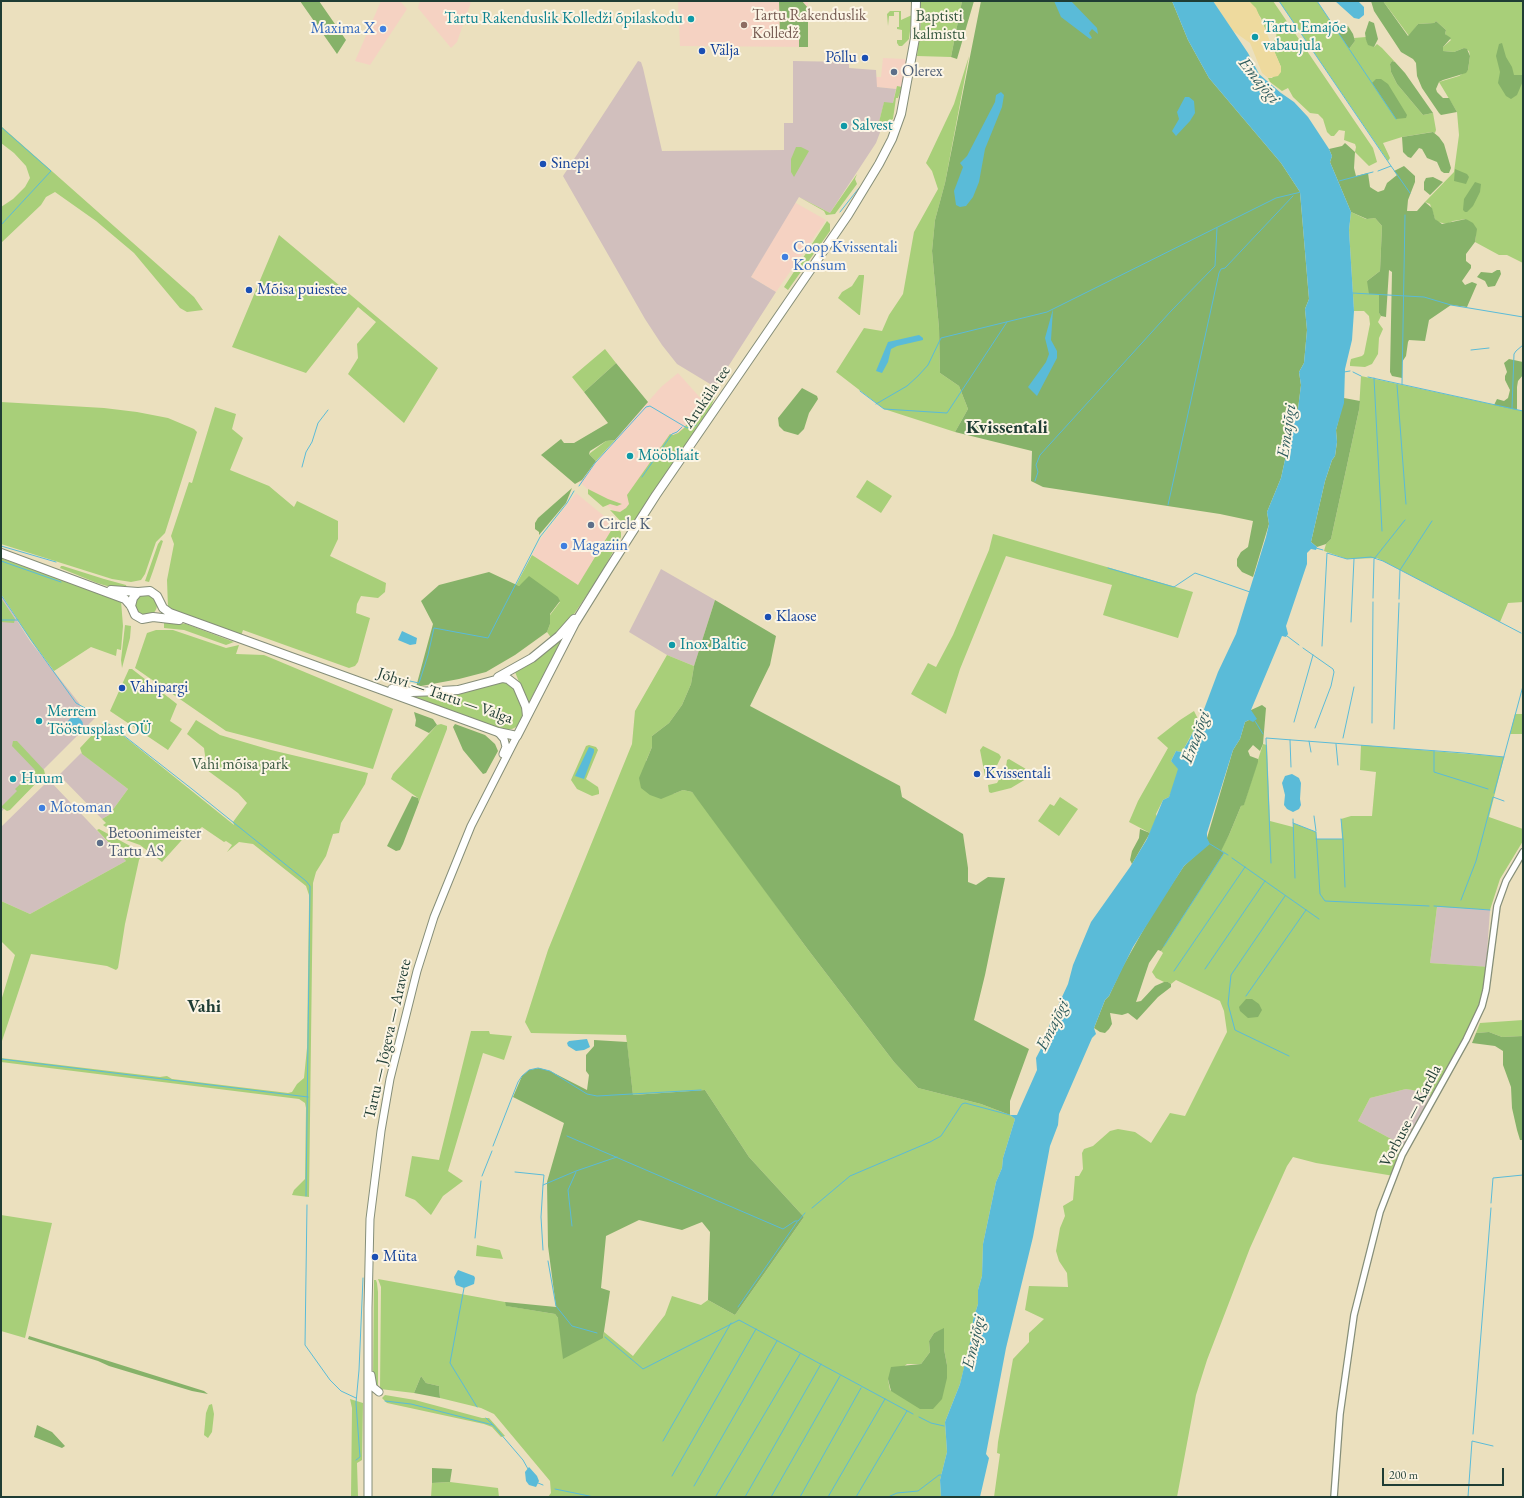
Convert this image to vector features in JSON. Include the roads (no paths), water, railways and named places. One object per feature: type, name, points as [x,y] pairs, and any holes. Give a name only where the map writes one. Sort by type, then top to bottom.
[{"type":"highway","name":"Aruküla tee","points":[[624,544],[848,215],[879,164],[897,126],[912,54],[916,22],[916,1]]},
{"type":"highway","name":"Jõhvi — Tartu — Valga","points":[[86,584],[108,590],[138,592],[145,590],[154,593],[163,608],[201,625],[498,732],[517,736],[576,623],[594,591],[624,544]]},
{"type":"highway","name":"Jõhvi — Tartu — Valga","points":[[1,553],[125,599],[138,617],[146,619],[153,617],[177,619],[201,625]]},
{"type":"highway","points":[[476,686],[513,670],[546,647],[572,621],[594,591]]},
{"type":"highway","points":[[131,606],[133,598],[138,592]]},
{"type":"highway","points":[[153,617],[159,612],[160,604]]},
{"type":"highway","points":[[359,681],[412,692],[447,691],[508,679],[517,686],[526,707],[527,716]]},
{"type":"main road","points":[[490,788],[490,780],[506,747],[504,739],[498,732]]},
{"type":"main road","name":"Tartu — Jõgeva — Aravete","points":[[368,1497],[369,1407],[367,1392],[370,1219],[381,1131],[390,1079],[402,1026],[434,917],[468,832],[517,736]]},
{"type":"main road","points":[[369,1255],[372,1286],[371,1380],[373,1387],[379,1392]]},
{"type":"main road","name":"Tartu — Jõgeva — Aravete","points":[[364,1497],[364,1408],[367,1392]]},
{"type":"street","name":"Vorbuse — Kardla","points":[[1334,1497],[1340,1414],[1354,1315],[1380,1212],[1402,1155],[1466,1040],[1482,1006],[1489,972],[1496,906],[1506,881],[1523,852]]},
{"type":"water","points":[[1054,1],[1071,1],[1097,28],[1098,34],[1092,29],[1089,33],[1092,38],[1090,39],[1061,17]]},
{"type":"water","name":"Emajõgi","points":[[1172,1],[1213,1],[1248,53],[1259,74],[1294,102],[1308,117],[1332,156],[1330,162],[1351,212],[1349,230],[1354,311],[1352,340],[1345,369],[1344,403],[1336,430],[1337,442],[1335,456],[1332,460],[1325,481],[1311,542],[1317,547],[1316,550],[1311,549],[1307,553],[1307,564],[1286,626],[1288,634],[1286,637],[1282,636],[1251,710],[1257,719],[1253,722],[1249,720],[1245,722],[1240,739],[1233,750],[1207,833],[1207,838],[1210,844],[1184,866],[1133,947],[1109,996],[1105,1000],[1094,1028],[1096,1034],[1092,1038],[1059,1114],[1058,1125],[1050,1146],[1033,1237],[1006,1348],[986,1454],[989,1458],[980,1497],[941,1497],[940,1480],[947,1452],[945,1422],[960,1384],[972,1334],[973,1320],[978,1304],[978,1290],[982,1276],[983,1244],[996,1182],[1002,1168],[1003,1158],[1015,1119],[1010,1115],[1017,1115],[1037,1070],[1036,1058],[1047,1037],[1050,1023],[1068,984],[1073,965],[1091,922],[1130,867],[1147,839],[1163,800],[1169,797],[1178,769],[1171,761],[1176,751],[1182,752],[1189,740],[1203,712],[1218,672],[1236,634],[1266,537],[1269,524],[1267,512],[1281,478],[1290,437],[1294,428],[1292,419],[1298,409],[1301,385],[1299,372],[1304,363],[1307,330],[1305,309],[1309,299],[1300,192],[1281,163],[1209,78],[1188,40]]},
{"type":"water","points":[[1335,1],[1358,1],[1364,7],[1364,15],[1359,19],[1354,18]]},
{"type":"water","points":[[1001,92],[1004,95],[1002,107],[985,149],[979,182],[973,197],[966,206],[960,207],[956,205],[954,191],[963,167],[960,163],[967,156],[995,102],[996,95]]},
{"type":"water","points":[[1185,97],[1189,97],[1194,101],[1195,113],[1190,121],[1176,136],[1172,131],[1179,119],[1177,112]]},
{"type":"water","points":[[1053,309],[1051,340],[1057,351],[1057,358],[1037,396],[1028,387],[1046,362],[1049,354],[1045,338]]},
{"type":"water","points":[[919,335],[923,338],[923,340],[897,346],[891,349],[888,362],[882,373],[876,371],[888,342]]},
{"type":"water","points":[[402,631],[417,638],[416,644],[410,645],[398,640]]},
{"type":"water","points":[[75,717],[81,719],[83,725],[81,731],[75,733],[69,731],[67,725],[69,719]]},
{"type":"water","points":[[589,747],[594,749],[594,752],[584,779],[575,776]]},
{"type":"water","points":[[1292,774],[1299,778],[1301,783],[1301,805],[1299,809],[1293,812],[1287,809],[1284,805],[1285,795],[1282,783],[1285,776]]},
{"type":"water","points":[[587,1039],[590,1047],[584,1050],[576,1051],[568,1046],[567,1043],[569,1041]]},
{"type":"water","points":[[458,1270],[474,1276],[474,1284],[464,1288],[456,1285],[454,1277]]},
{"type":"water","points":[[529,1467],[537,1476],[539,1481],[536,1487],[529,1485],[526,1481],[525,1472]]},
{"type":"waterway","points":[[1279,1],[1391,166]]},
{"type":"waterway","points":[[1317,1],[1396,119]]},
{"type":"waterway","points":[[1,127],[51,171],[1,225]]},
{"type":"waterway","points":[[1378,171],[1391,166],[1410,193]]},
{"type":"waterway","points":[[1339,181],[1373,172]]},
{"type":"waterway","points":[[840,212],[859,188]]},
{"type":"waterway","points":[[876,404],[907,386],[918,376],[928,365],[941,338],[1047,312],[1276,198],[1301,192]]},
{"type":"waterway","points":[[1168,505],[1219,273],[1221,269],[1225,268],[1293,196]]},
{"type":"waterway","points":[[1402,384],[1405,215]]},
{"type":"waterway","points":[[1035,481],[1038,472],[1036,465],[1040,455],[1171,311],[1215,266],[1217,228]]},
{"type":"waterway","points":[[1352,293],[1424,297],[1451,305],[1523,317]]},
{"type":"waterway","points":[[860,391],[884,409],[947,413],[1007,322]]},
{"type":"waterway","points":[[1512,408],[1514,354],[1523,345]]},
{"type":"waterway","points":[[1471,350],[1489,348]]},
{"type":"waterway","points":[[1344,372],[1350,371]]},
{"type":"waterway","points":[[1353,372],[1361,376]]},
{"type":"waterway","points":[[1368,377],[1523,411]]},
{"type":"waterway","points":[[1374,378],[1382,531]]},
{"type":"waterway","points":[[1397,385],[1406,504]]},
{"type":"waterway","points":[[579,486],[595,463],[646,407],[650,406],[687,428],[696,425]]},
{"type":"waterway","points":[[302,467],[306,452],[312,442],[318,423],[328,410]]},
{"type":"waterway","points":[[642,477],[672,434],[677,432],[682,427]]},
{"type":"waterway","points":[[381,672],[396,678],[419,683],[428,655],[434,628],[488,638],[540,537],[567,503],[574,491]]},
{"type":"waterway","points":[[1373,598],[1374,559],[1405,520]]},
{"type":"waterway","points":[[1399,599],[1400,570],[1432,521]]},
{"type":"waterway","points":[[1,546],[56,562]]},
{"type":"waterway","points":[[1316,548],[1323,550]]},
{"type":"waterway","points":[[1322,646],[1327,553],[1347,559],[1371,557],[1383,561],[1521,633]]},
{"type":"waterway","points":[[1351,622],[1354,559]]},
{"type":"waterway","points":[[1,561],[61,582]]},
{"type":"waterway","points":[[1108,568],[1174,587],[1195,573],[1250,592]]},
{"type":"waterway","points":[[1,595],[76,703],[94,713]]},
{"type":"waterway","points":[[1372,723],[1373,602]]},
{"type":"waterway","points":[[1394,729],[1399,603]]},
{"type":"waterway","points":[[1,620],[18,620]]},
{"type":"waterway","points":[[1287,636],[1299,645]]},
{"type":"waterway","points":[[1303,648],[1333,669],[1334,672],[1331,686],[1315,728]]},
{"type":"waterway","points":[[1294,722],[1313,655]]},
{"type":"waterway","points":[[1494,793],[1523,686]]},
{"type":"waterway","points":[[1343,738],[1354,687]]},
{"type":"waterway","points":[[1255,721],[1263,734]]},
{"type":"waterway","points":[[109,724],[192,789],[306,881],[310,886],[306,1196]]},
{"type":"waterway","points":[[1271,863],[1266,738],[1504,757]]},
{"type":"waterway","points":[[1290,740],[1291,767]]},
{"type":"waterway","points":[[1309,741],[1311,752]]},
{"type":"waterway","points":[[1336,744],[1338,765]]},
{"type":"waterway","points":[[1434,751],[1434,772],[1488,789]]},
{"type":"waterway","points":[[1461,900],[1476,861],[1493,797],[1504,801]]},
{"type":"waterway","points":[[1314,816],[1316,831]]},
{"type":"waterway","points":[[1293,819],[1295,878]]},
{"type":"waterway","points":[[1341,819],[1343,839]]},
{"type":"waterway","points":[[1293,823],[1316,832],[1320,894],[1325,901],[1429,906]]},
{"type":"waterway","points":[[1316,839],[1343,839],[1345,887]]},
{"type":"waterway","points":[[1210,844],[1228,855]]},
{"type":"waterway","points":[[1164,946],[1224,853]]},
{"type":"waterway","points":[[1232,858],[1319,919]]},
{"type":"waterway","points":[[1174,971],[1245,867]]},
{"type":"waterway","points":[[1205,969],[1265,881]]},
{"type":"waterway","points":[[1285,896],[1231,975],[1228,1004],[1235,1030],[1289,1056]]},
{"type":"waterway","points":[[1434,906],[1490,910]]},
{"type":"waterway","points":[[1246,996],[1306,910]]},
{"type":"waterway","points":[[1,1059],[308,1097]]},
{"type":"waterway","points":[[493,1146],[518,1082],[529,1070],[538,1068],[550,1071],[587,1094],[597,1096],[701,1090]]},
{"type":"waterway","points":[[812,1208],[850,1176],[941,1136],[962,1104],[965,1103],[1010,1115]]},
{"type":"waterway","points":[[567,1136],[783,1229],[795,1221],[798,1221],[805,1213]]},
{"type":"waterway","points":[[482,1176],[492,1151]]},
{"type":"waterway","points":[[543,1250],[541,1217],[543,1185],[576,1171],[617,1157]]},
{"type":"waterway","points":[[515,1172],[544,1175],[543,1185]]},
{"type":"waterway","points":[[572,1226],[568,1190],[576,1172]]},
{"type":"waterway","points":[[1491,1203],[1493,1178],[1523,1175]]},
{"type":"waterway","points":[[475,1238],[481,1181]]},
{"type":"waterway","points":[[307,1205],[305,1345],[330,1380],[341,1391],[356,1398]]},
{"type":"waterway","points":[[1473,1434],[1491,1208]]},
{"type":"waterway","points":[[738,1307],[797,1222]]},
{"type":"waterway","points":[[548,1261],[556,1306],[572,1326],[597,1333]]},
{"type":"waterway","points":[[356,1460],[360,1457],[356,1403],[363,1278]]},
{"type":"waterway","points":[[464,1288],[450,1363],[477,1407]]},
{"type":"waterway","points":[[605,1337],[643,1369],[739,1320],[913,1414]]},
{"type":"waterway","points":[[663,1441],[731,1323]]},
{"type":"waterway","points":[[672,1476],[756,1329]]},
{"type":"waterway","points":[[694,1486],[777,1341]]},
{"type":"waterway","points":[[716,1496],[800,1354]]},
{"type":"waterway","points":[[745,1497],[821,1364]]},
{"type":"waterway","points":[[771,1497],[840,1376]]},
{"type":"waterway","points":[[800,1497],[861,1388]]},
{"type":"waterway","points":[[828,1497],[885,1399]]},
{"type":"waterway","points":[[385,1401],[411,1404],[493,1425],[523,1460],[528,1469]]},
{"type":"waterway","points":[[856,1497],[907,1411]]},
{"type":"waterway","points":[[919,1417],[931,1423],[944,1426]]},
{"type":"waterway","points":[[486,1418],[493,1425]]},
{"type":"waterway","points":[[1468,1497],[1472,1441],[1493,1446]]},
{"type":"waterway","points":[[888,1497],[897,1493],[918,1491],[939,1475],[943,1475]]},
{"type":"waterway","points":[[538,1483],[543,1485]]},
{"type":"waterway","points":[[555,1489],[594,1497]]},
{"type":"place","name":"Tartu Rakenduslik Kolledži õpilaskodu","points":[[691,19]]},
{"type":"place","name":"Tartu Rakenduslik Kolledž","points":[[744,25]]},
{"type":"place","name":"Maxima X","points":[[383,29]]},
{"type":"place","name":"Tartu Emajõe vabaujula","points":[[1255,37]]},
{"type":"place","name":"Välja","points":[[702,51]]},
{"type":"place","name":"Põllu","points":[[865,58]]},
{"type":"place","name":"Olerex","points":[[894,72]]},
{"type":"place","name":"Salvest","points":[[844,126]]},
{"type":"place","name":"Sinepi","points":[[543,164]]},
{"type":"place","name":"Coop Kvissentali Konsum","points":[[785,257]]},
{"type":"place","name":"Mõisa puiestee","points":[[249,290]]},
{"type":"place","name":"Mööbliait","points":[[630,456]]},
{"type":"place","name":"Circle K","points":[[591,525]]},
{"type":"place","name":"Magaziin","points":[[564,546]]},
{"type":"place","name":"Klaose","points":[[768,617]]},
{"type":"place","name":"Inox Baltic","points":[[672,645]]},
{"type":"place","name":"Vahipargi","points":[[122,688]]},
{"type":"place","name":"Merrem Tööstusplast OÜ","points":[[39,721]]},
{"type":"place","name":"Kvissentali","points":[[977,774]]},
{"type":"place","name":"Huum","points":[[13,779]]},
{"type":"place","name":"Motoman","points":[[42,808]]},
{"type":"place","name":"Betoonimeister Tartu AS","points":[[100,843]]},
{"type":"place","name":"Müta","points":[[375,1257]]},
{"type":"district","name":"Kvissentali","points":[[1007,428]]},
{"type":"district","name":"Vahi","points":[[204,1007]]},
{"type":"park label","name":"Baptisti kalmistu","points":[[939,26]]},
{"type":"park label","name":"Vahi mõisa park","points":[[240,765]]}]
